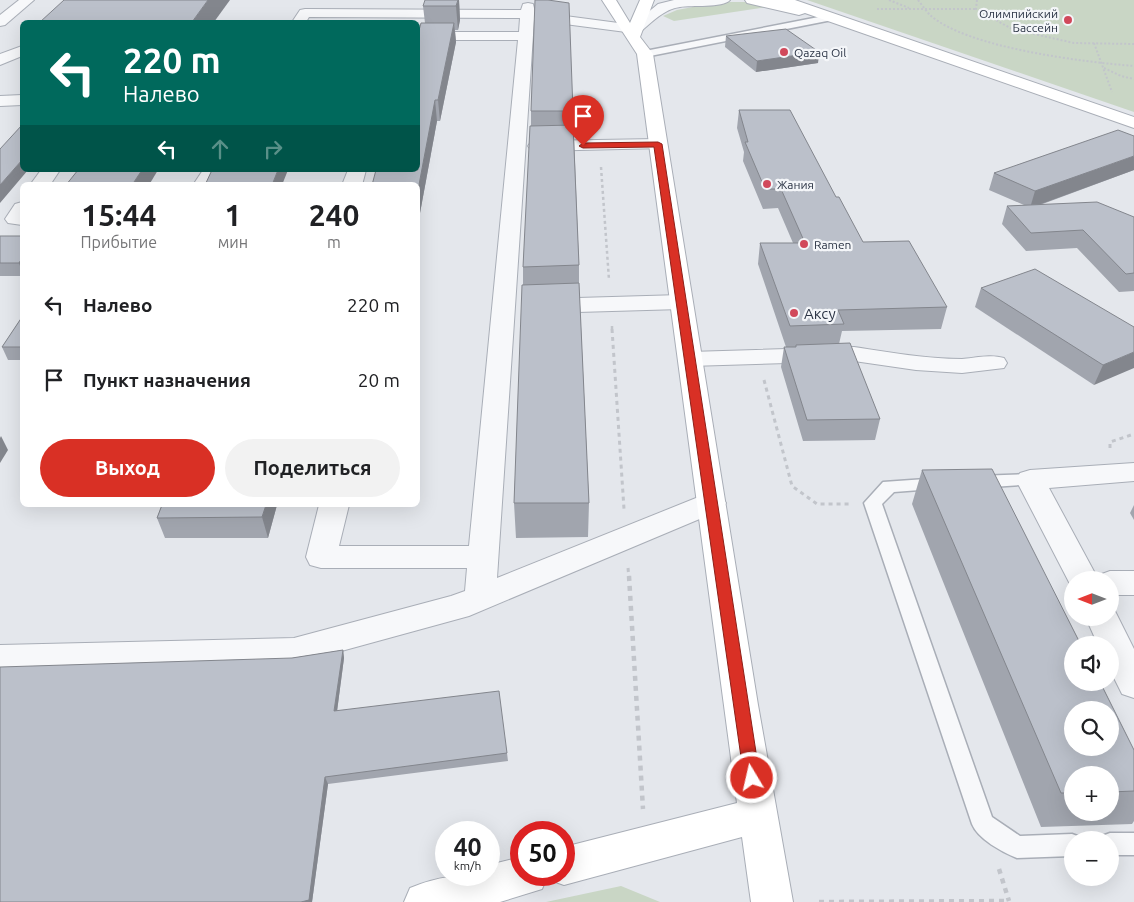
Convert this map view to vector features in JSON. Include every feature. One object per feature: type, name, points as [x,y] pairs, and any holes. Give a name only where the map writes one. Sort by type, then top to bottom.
[{"type":"main road","points":[[631,31],[648,0]]},
{"type":"main road","points":[[752,0],[778,3],[829,18],[1134,123]]},
{"type":"main road","points":[[612,6],[645,54],[772,902]]},
{"type":"main road","points":[[575,863],[758,815]]},
{"type":"main road","points":[[425,902],[479,895],[510,882]]},
{"type":"street","points":[[0,22],[27,0]]},
{"type":"street","points":[[600,0],[612,6]]},
{"type":"street","points":[[420,36],[527,19],[631,31],[663,8],[679,3],[724,0]]},
{"type":"street","points":[[730,0],[778,3]]},
{"type":"street","points":[[300,20],[305,13],[514,13],[527,19]]},
{"type":"street","points":[[480,598],[527,19]]},
{"type":"street","points":[[0,60],[20,52]]},
{"type":"street","points":[[0,101],[20,100]]},
{"type":"street","points":[[516,147],[658,144]]},
{"type":"street","points":[[20,211],[15,219],[20,219]]},
{"type":"street","points":[[504,308],[681,302]]},
{"type":"street","points":[[690,359],[854,354],[916,363],[962,366],[995,363]]},
{"type":"street","points":[[1078,571],[1030,480],[1134,472]]},
{"type":"street","points":[[0,659],[294,650],[458,607],[711,503]]},
{"type":"street","points":[[334,507],[321,558],[483,558]]},
{"type":"street","points":[[1119,583],[1134,583]]},
{"type":"street","points":[[1106,626],[1134,684]]},
{"type":"lane","points":[[645,54],[829,18]]},
{"type":"lane","points":[[1030,480],[888,486],[873,503],[983,824],[1017,847],[1064,846]]},
{"type":"lane","points":[[1119,844],[1134,844]]},
{"type":"path","points":[[890,0],[912,9]]},
{"type":"path","points":[[918,0],[922,9],[959,32],[1020,51],[1103,66],[1134,66]]},
{"type":"path","points":[[976,0],[976,9]]},
{"type":"path","points":[[876,9],[976,9],[1012,29],[1074,43],[1134,44]]},
{"type":"path","points":[[1094,43],[1112,92]]},
{"type":"path","points":[[1103,66],[1134,79]]},
{"type":"path","points":[[600,145],[646,844]]},
{"type":"path","points":[[758,357],[792,486],[817,504],[873,503]]},
{"type":"path","points":[[819,902],[1009,901]]},
{"type":"green space","points":[[807,0],[1134,0],[1134,112]]},
{"type":"green space","points":[[719,2],[750,2],[767,7],[674,21],[663,16],[677,10]]},
{"type":"green space","points":[[621,886],[660,902],[546,902]]},
{"type":"building","points":[[64,0],[208,0],[193,20],[42,20]]},
{"type":"building","points":[[425,0],[458,0],[456,6],[423,6]]},
{"type":"building","points":[[535,0],[569,3],[573,111],[531,111]]},
{"type":"building","points":[[421,23],[454,23],[438,100],[435,100],[420,182],[373,182],[375,172],[420,172]]},
{"type":"building","points":[[786,29],[819,52],[757,61],[726,36]]},
{"type":"building","points":[[739,110],[790,110],[836,197],[839,197],[863,242],[909,241],[947,307],[838,310],[844,324],[790,326],[760,243],[805,243],[781,189],[765,189],[745,142],[748,142]]},
{"type":"building","points":[[573,125],[579,265],[523,267],[530,126]]},
{"type":"building","points":[[20,127],[20,162],[0,185],[0,149]]},
{"type":"building","points":[[1118,130],[1134,136],[1134,156],[1035,191],[994,173]]},
{"type":"building","points":[[76,172],[141,172],[134,182],[68,182]]},
{"type":"building","points":[[211,172],[277,172],[273,182],[206,182]]},
{"type":"building","points":[[1097,202],[1134,217],[1134,273],[1126,274],[1083,230],[1031,233],[1007,206]]},
{"type":"building","points":[[0,236],[20,236],[19,263],[0,263]]},
{"type":"building","points":[[1035,269],[1134,327],[1134,352],[1103,365],[981,288]]},
{"type":"building","points":[[579,283],[589,503],[514,503],[522,285]]},
{"type":"building","points":[[20,320],[20,347],[2,347]]},
{"type":"building","points":[[850,343],[880,419],[807,420],[784,347]]},
{"type":"building","points":[[992,469],[1064,611],[1064,626],[1071,626],[1076,636],[1064,636],[1064,691],[1104,691],[1110,701],[1064,701],[1064,756],[1119,756],[1119,720],[1134,750],[1134,791],[1119,792],[1119,766],[1064,766],[1064,793],[1061,793],[922,470]]},
{"type":"building","points":[[161,507],[265,507],[262,517],[157,518]]},
{"type":"building","points":[[343,650],[334,711],[499,691],[507,753],[325,777],[309,900],[301,902],[0,902],[0,667],[292,658]]},
{"type":"place","name":"Олимпийский Бассейн","points":[[1068,20]]},
{"type":"place","name":"Qazaq Oil","points":[[784,52]]},
{"type":"place","name":"Жания","points":[[767,184]]},
{"type":"place","name":"Ramen","points":[[804,244]]},
{"type":"place","name":"Аксу","points":[[794,313]]},
{"type":"route","points":[[583,146],[658,144],[752,778]]}]
